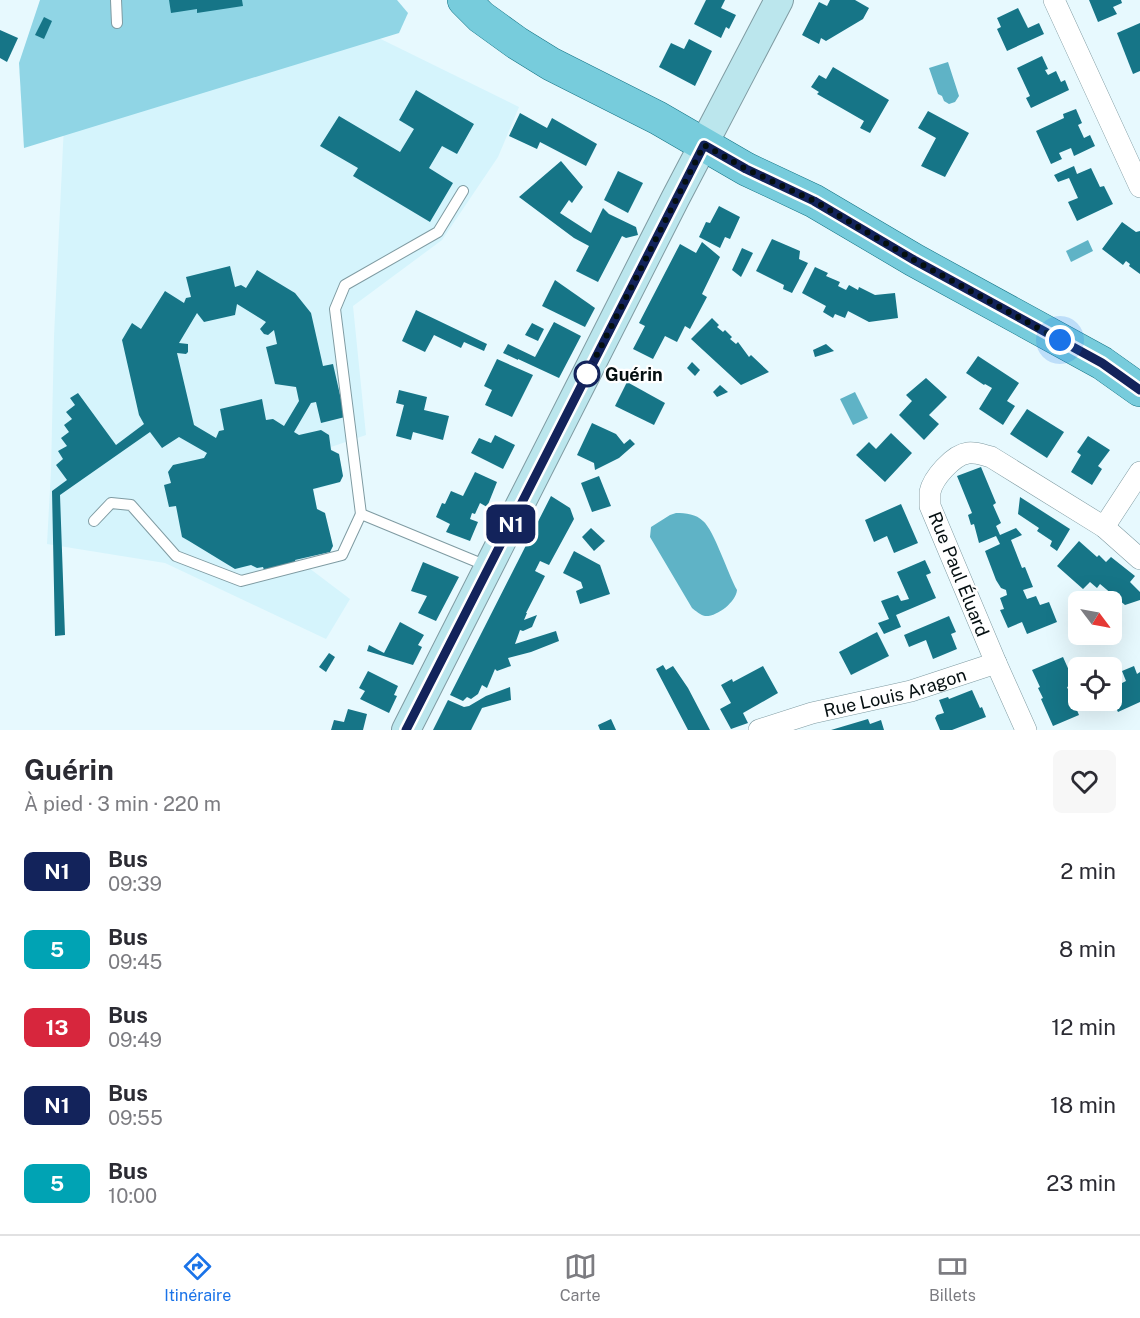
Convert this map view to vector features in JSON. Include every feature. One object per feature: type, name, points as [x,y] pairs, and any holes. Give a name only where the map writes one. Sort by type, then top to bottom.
[{"type":"main road","points":[[464,0],[481,17],[551,64],[658,118],[746,169],[814,201],[914,260],[1102,363],[1140,390]]},
{"type":"main road","points":[[406,730],[779,0]]},
{"type":"street","points":[[1053,0],[1140,186]]},
{"type":"street","name":"Rue Paul Éluard","points":[[1026,730],[930,506],[930,491],[948,464],[966,453],[978,453],[991,457],[1104,526],[1140,559]]},
{"type":"street","points":[[1104,526],[1140,472]]},
{"type":"street","name":"Rue Louis Aragon","points":[[759,730],[812,713],[911,691],[996,663]]},
{"type":"lane","points":[[116,0],[117,23]]},
{"type":"lane","points":[[94,521],[111,503],[131,505],[176,556],[241,581],[342,555],[361,514],[335,309],[345,285],[438,232],[463,191]]},
{"type":"lane","points":[[361,514],[489,567]]},
{"type":"shaded area","points":[[40,0],[397,0],[408,13],[399,33],[24,148],[19,63]]},
{"type":"shaded area","points":[[336,17],[519,107],[498,157],[442,240],[353,306],[366,435],[331,447],[339,454],[343,476],[340,482],[313,490],[317,509],[325,513],[333,546],[330,552],[309,557],[309,568],[350,599],[326,639],[165,563],[47,544],[65,103]]},
{"type":"shaded area","points":[[948,62],[959,96],[955,102],[949,104],[938,94],[929,68]]},
{"type":"shaded area","points":[[1088,240],[1093,251],[1071,262],[1066,251]]},
{"type":"shaded area","points":[[855,392],[868,418],[853,425],[840,399]]},
{"type":"shaded area","points":[[676,513],[694,515],[707,526],[737,590],[730,604],[710,616],[700,614],[692,608],[650,537],[651,527]]},
{"type":"building","points":[[169,0],[242,0],[243,6],[197,13],[197,9],[171,13]]},
{"type":"building","points":[[706,0],[725,0],[721,8],[736,15],[729,29],[726,27],[721,38],[694,24]]},
{"type":"building","points":[[830,0],[855,0],[869,8],[863,19],[826,41],[821,38],[819,44],[802,35],[819,2],[827,6]]},
{"type":"building","points":[[1089,0],[1121,0],[1122,3],[1113,7],[1117,14],[1098,22]]},
{"type":"building","points":[[1018,8],[1028,28],[1039,23],[1044,34],[1007,51],[997,29],[1001,27],[997,18]]},
{"type":"building","points":[[44,17],[52,21],[44,39],[35,35]]},
{"type":"building","points":[[1140,23],[1140,71],[1133,74],[1117,33]]},
{"type":"building","points":[[0,30],[18,38],[7,62],[0,58]]},
{"type":"building","points":[[689,39],[712,51],[695,86],[659,67],[671,43],[684,49]]},
{"type":"building","points":[[1042,56],[1048,69],[1045,70],[1048,75],[1056,71],[1061,82],[1065,80],[1069,90],[1031,108],[1026,98],[1030,96],[1017,68]]},
{"type":"building","points":[[833,67],[889,100],[870,133],[860,128],[864,121],[817,94],[819,92],[811,87],[819,75],[826,79]]},
{"type":"building","points":[[416,90],[474,124],[457,154],[442,146],[429,168],[453,183],[430,222],[353,176],[358,168],[320,146],[339,116],[400,152],[414,129],[399,120]]},
{"type":"building","points":[[1076,109],[1082,123],[1078,125],[1084,138],[1090,135],[1095,146],[1074,156],[1071,148],[1059,153],[1062,159],[1051,164],[1036,131],[1064,118],[1063,114]]},
{"type":"building","points":[[928,111],[969,133],[945,177],[921,166],[936,138],[918,128]]},
{"type":"building","points":[[520,113],[547,128],[552,118],[597,144],[586,166],[540,142],[537,149],[509,136]]},
{"type":"building","points":[[561,161],[583,187],[572,203],[569,200],[560,213],[591,233],[603,208],[609,214],[636,227],[638,235],[626,238],[622,236],[598,282],[576,271],[589,246],[574,238],[519,197]]},
{"type":"building","points":[[1074,166],[1077,174],[1091,168],[1100,187],[1104,186],[1113,204],[1077,221],[1068,202],[1078,198],[1069,178],[1058,182],[1054,175]]},
{"type":"building","points":[[618,171],[643,183],[628,213],[604,200]]},
{"type":"building","points":[[719,206],[740,217],[730,239],[725,237],[720,248],[699,237],[706,222],[710,223]]},
{"type":"building","points":[[1122,222],[1136,232],[1140,231],[1140,274],[1126,261],[1123,265],[1102,249]]},
{"type":"building","points":[[772,239],[800,251],[799,259],[808,263],[792,293],[783,289],[784,285],[756,271]]},
{"type":"building","points":[[702,242],[720,257],[702,294],[707,297],[690,329],[685,326],[677,342],[665,336],[653,359],[633,349],[645,326],[639,323],[680,244],[696,253]]},
{"type":"building","points":[[742,248],[753,253],[741,277],[732,270]]},
{"type":"building","points":[[230,266],[235,287],[241,285],[246,288],[257,270],[295,293],[311,313],[323,366],[333,364],[345,417],[321,423],[316,402],[311,403],[294,432],[299,435],[321,430],[329,435],[331,450],[339,454],[343,476],[340,482],[313,489],[317,509],[325,513],[333,546],[330,552],[295,560],[296,563],[264,570],[263,567],[257,568],[251,565],[235,569],[182,537],[176,506],[169,507],[164,485],[171,483],[168,472],[173,465],[204,458],[207,453],[179,437],[162,448],[150,432],[60,495],[65,635],[55,636],[52,491],[67,480],[56,465],[63,459],[58,451],[67,446],[61,438],[69,432],[64,425],[72,419],[66,412],[75,405],[70,398],[78,393],[116,445],[144,424],[139,415],[122,340],[132,323],[141,329],[165,291],[184,303],[186,298],[191,297],[186,277]],"holes":[[[237,304],[266,322],[260,329],[268,335],[274,330],[277,344],[266,347],[275,384],[296,387],[299,401],[284,426],[273,419],[266,420],[262,399],[220,409],[224,430],[219,431],[216,438],[194,425],[177,353],[186,354],[188,344],[179,343],[197,313],[204,322],[235,315]]]},
{"type":"building","points":[[815,267],[828,273],[826,276],[840,282],[838,286],[846,290],[849,285],[875,295],[895,293],[898,318],[869,322],[848,311],[845,318],[835,314],[833,318],[823,312],[826,306],[802,293]]},
{"type":"building","points":[[555,280],[595,308],[585,327],[542,306]]},
{"type":"building","points":[[416,310],[487,344],[484,351],[464,342],[461,348],[434,335],[425,352],[402,341]]},
{"type":"building","points":[[712,318],[719,325],[717,327],[723,332],[725,330],[732,337],[730,339],[736,344],[738,342],[749,357],[751,355],[769,372],[741,385],[691,339]]},
{"type":"building","points":[[554,322],[581,336],[559,378],[503,353],[508,344],[535,357]]},
{"type":"building","points":[[532,323],[544,329],[538,341],[525,335]]},
{"type":"building","points":[[826,344],[834,351],[815,357],[813,350]]},
{"type":"building","points":[[978,356],[1019,383],[1007,401],[1015,406],[1003,425],[979,409],[992,388],[966,373]]},
{"type":"building","points":[[497,359],[533,375],[512,417],[485,405],[492,390],[484,386]]},
{"type":"building","points":[[692,362],[700,370],[695,376],[687,368]]},
{"type":"building","points":[[926,378],[947,397],[929,415],[939,424],[924,440],[899,415],[912,401],[906,395]]},
{"type":"building","points":[[627,382],[665,403],[654,425],[615,406]]},
{"type":"building","points":[[720,385],[728,392],[717,397],[713,392]]},
{"type":"building","points":[[399,390],[427,397],[424,410],[449,416],[443,440],[413,432],[411,440],[396,436],[404,405],[396,403]]},
{"type":"building","points":[[1027,409],[1064,432],[1047,458],[1010,434]]},
{"type":"building","points":[[592,423],[616,434],[624,444],[630,439],[635,444],[619,458],[595,470],[594,463],[577,455]]},
{"type":"building","points":[[891,433],[912,453],[885,482],[856,455],[869,442],[876,449]]},
{"type":"building","points":[[495,435],[515,445],[503,469],[471,453],[479,438],[491,443]]},
{"type":"building","points":[[1088,436],[1110,450],[1098,466],[1102,469],[1092,485],[1071,472],[1081,455],[1077,452]]},
{"type":"building","points":[[981,467],[996,503],[993,505],[1001,523],[996,526],[1000,535],[1016,528],[1022,535],[1011,540],[1022,568],[1025,567],[1033,587],[1023,590],[1027,599],[1036,596],[1040,605],[1049,602],[1057,622],[1027,634],[1022,622],[1008,628],[1000,610],[1004,609],[1000,598],[1007,595],[1006,590],[1001,588],[996,580],[985,551],[1000,544],[996,536],[979,543],[974,524],[971,525],[968,515],[972,513],[957,476]]},
{"type":"building","points":[[475,472],[497,482],[487,507],[480,503],[475,514],[472,513],[470,519],[478,522],[470,541],[446,532],[450,524],[436,517],[451,491],[463,496]]},
{"type":"building","points":[[599,476],[611,506],[592,512],[581,483]]},
{"type":"building","points":[[551,496],[570,508],[574,519],[549,565],[540,561],[535,571],[545,576],[524,620],[537,615],[532,627],[520,630],[515,644],[556,631],[559,641],[508,658],[511,666],[497,671],[495,669],[487,688],[482,685],[478,694],[471,699],[467,697],[463,701],[450,695]]},
{"type":"building","points":[[1020,497],[1070,529],[1057,551],[1050,546],[1052,541],[1037,531],[1039,528],[1018,514]]},
{"type":"building","points":[[901,504],[918,543],[894,553],[887,536],[874,542],[865,520]]},
{"type":"building","points":[[591,528],[605,541],[594,551],[582,537]]},
{"type":"building","points":[[1079,541],[1097,557],[1099,555],[1106,562],[1111,557],[1135,576],[1130,582],[1140,592],[1140,600],[1125,605],[1122,602],[1122,591],[1108,591],[1100,584],[1097,588],[1090,582],[1083,589],[1057,566]]},
{"type":"building","points":[[574,551],[600,565],[610,594],[580,604],[576,591],[583,588],[581,582],[563,573]]},
{"type":"building","points":[[925,560],[931,573],[926,575],[936,598],[896,615],[901,627],[884,634],[878,623],[889,619],[881,601],[898,595],[901,601],[909,599],[897,572]]},
{"type":"building","points":[[423,562],[459,577],[436,621],[418,613],[427,596],[411,591]]},
{"type":"building","points":[[949,616],[956,632],[951,634],[957,649],[933,659],[926,640],[909,647],[904,635]]},
{"type":"building","points":[[400,622],[424,635],[418,645],[422,647],[413,665],[367,651],[369,645],[384,653]]},
{"type":"building","points":[[877,632],[889,656],[851,675],[839,652]]},
{"type":"building","points":[[329,653],[335,657],[326,672],[319,667]]},
{"type":"building","points":[[1063,657],[1068,668],[1068,711],[1077,711],[1079,715],[1053,726],[1032,670]]},
{"type":"building","points":[[663,665],[666,670],[673,666],[688,688],[710,730],[688,730],[656,669]]},
{"type":"building","points":[[763,666],[778,693],[743,713],[748,723],[731,729],[720,709],[731,703],[721,685],[732,679],[733,682]]},
{"type":"building","points":[[1134,666],[1137,674],[1140,672],[1140,702],[1122,710],[1122,683],[1126,681],[1122,671]]},
{"type":"building","points":[[368,671],[398,686],[394,695],[397,696],[389,713],[360,699],[365,691],[359,688]]},
{"type":"building","points":[[510,687],[511,700],[482,708],[471,730],[433,730],[448,700],[464,707],[469,706],[486,696]]},
{"type":"building","points":[[972,690],[986,717],[952,730],[940,730],[935,718],[944,713],[939,700],[948,697],[949,699]]},
{"type":"building","points":[[348,709],[367,714],[363,730],[331,730],[334,720],[344,722]]},
{"type":"building","points":[[611,719],[616,730],[600,730],[598,725]]},
{"type":"building","points":[[868,719],[870,724],[881,720],[884,730],[831,730]]},
{"type":"bus line","name":"N1","points":[[406,730],[704,145],[746,169],[814,201],[914,260],[1102,363],[1140,390]]},
{"type":"place","name":"Guérin","points":[[587,374]]},
{"type":"route","points":[[587,374],[704,145],[746,169],[814,201],[914,260],[1060,340]]}]
